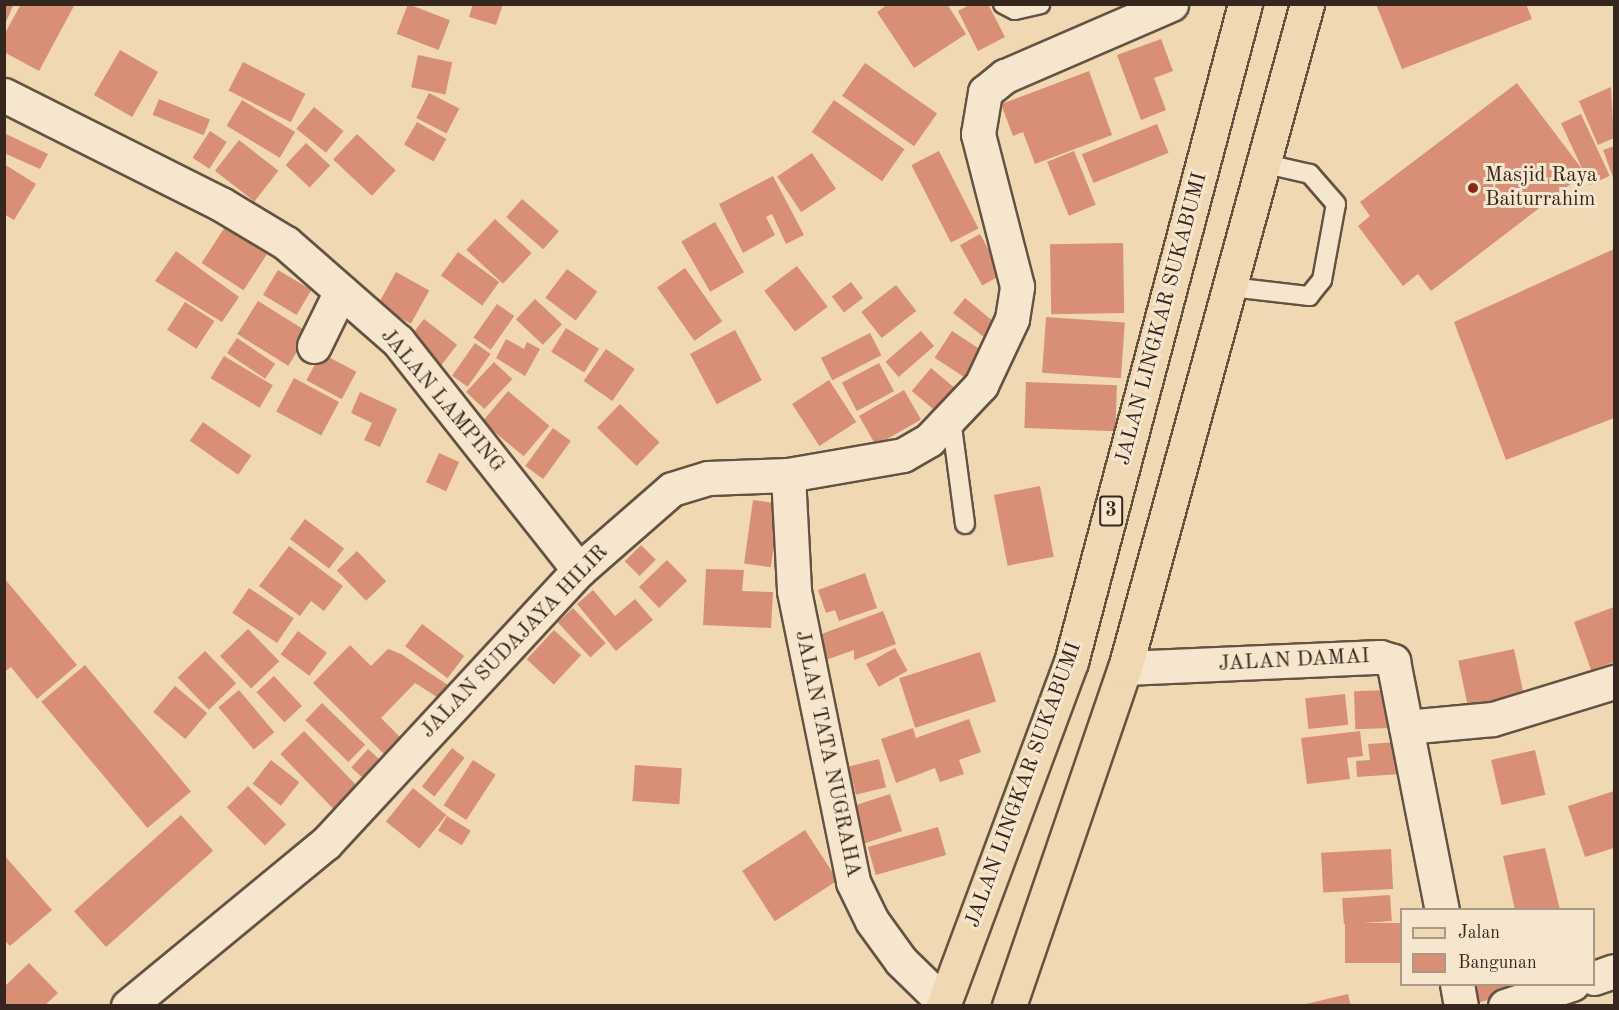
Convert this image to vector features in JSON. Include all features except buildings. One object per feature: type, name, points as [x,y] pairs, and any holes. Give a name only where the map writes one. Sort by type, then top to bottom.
[{"type":"main road","name":"JALAN LINGKAR SUKABUMI","points":[[943,1004],[1071,662],[1245,4]]},
{"type":"main road","points":[[1009,1005],[1125,668],[1266,164],[1307,4]]},
{"type":"street","name":"JALAN SUDAJAYA HILIR","points":[[128,1005],[326,843],[579,570],[672,489],[708,478],[788,475],[903,455],[951,419],[999,355],[1017,286],[978,134],[985,92],[1005,76],[1171,4]]},
{"type":"street","name":"JALAN LAMPING","points":[[4,95],[221,204],[286,243],[398,341],[579,570]]},
{"type":"street","points":[[314,346],[341,291]]},
{"type":"street","name":"JALAN TATA NUGRAHA","points":[[788,475],[794,591],[854,882],[872,921],[901,961],[943,1004]]},
{"type":"street","name":"JALAN DAMAI","points":[[1125,668],[1388,658],[1398,669],[1406,728],[1442,908]]},
{"type":"street","points":[[1406,728],[1493,719],[1614,682]]},
{"type":"street","points":[[1595,977],[1614,971]]},
{"type":"street","points":[[1457,986],[1461,1005]]},
{"type":"street","points":[[1505,1005],[1566,986]]},
{"type":"lane","points":[[1003,4],[1015,10],[1040,4]]},
{"type":"lane","points":[[1231,287],[1309,296],[1322,280],[1336,204],[1310,174],[1266,164]]},
{"type":"lane","points":[[951,419],[965,524]]},
{"type":"place","name":"Masjid Raya Baiturrahim","points":[[1473,188]]}]
